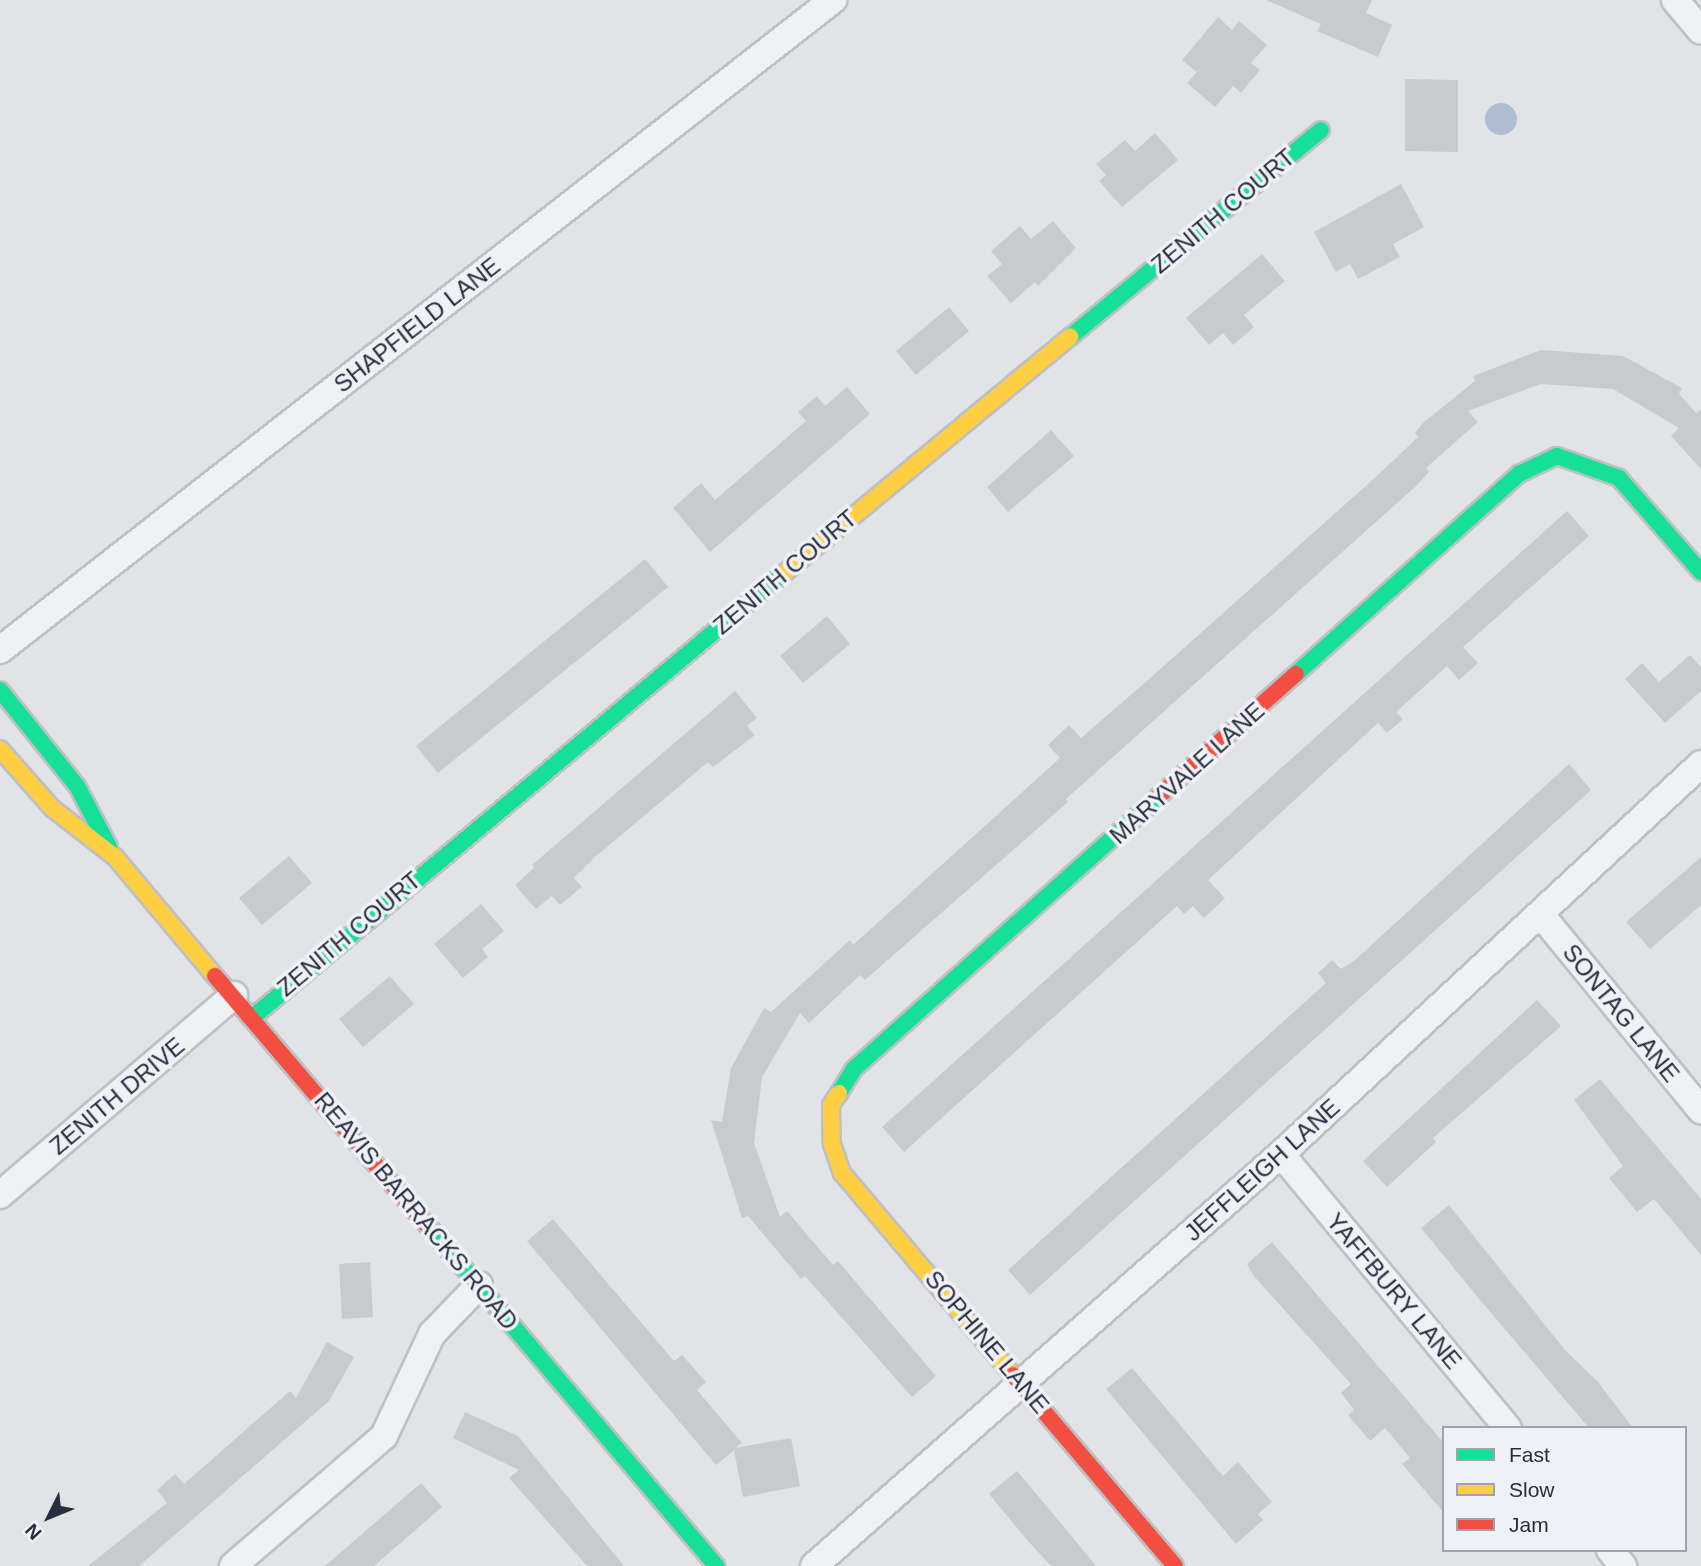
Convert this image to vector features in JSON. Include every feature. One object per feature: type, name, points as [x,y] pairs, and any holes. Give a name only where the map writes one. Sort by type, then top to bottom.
[{"type":"street","name":"SHAPFIELD LANE","points":[[0,650],[834,0]]},
{"type":"street","points":[[1675,0],[1701,31]]},
{"type":"street","name":"ZENITH COURT","points":[[253,1017],[477,826],[1321,130]]},
{"type":"street","name":"MARYVALE LANE","points":[[831,1105],[854,1069],[1519,474],[1557,456],[1619,478],[1701,572]]},
{"type":"street","name":"REAVIS BARRACKS ROAD","points":[[0,690],[77,786],[115,857]]},
{"type":"street","name":"REAVIS BARRACKS ROAD","points":[[0,749],[52,808],[115,857],[716,1566]]},
{"type":"street","name":"JEFFLEIGH LANE","points":[[814,1566],[1281,1154],[1542,916],[1701,764]]},
{"type":"street","name":"SONTAG LANE","points":[[1542,916],[1701,1110]]},
{"type":"street","name":"ZENITH DRIVE","points":[[0,1195],[234,995]]},
{"type":"street","name":"SOPHINE LANE","points":[[831,1105],[832,1144],[842,1173],[1023,1383],[1175,1566]]},
{"type":"street","name":"YAFFBURY LANE","points":[[1281,1154],[1506,1426]]},
{"type":"street","points":[[233,1566],[384,1436],[432,1334],[479,1285]]},
{"type":"street","points":[[1612,1552],[1623,1566]]},
{"type":"water","points":[[1501,103],[1512,108],[1517,119],[1512,130],[1501,135],[1490,130],[1485,119],[1490,108]]},
{"type":"building","points":[[1266,0],[1372,0],[1366,13],[1392,25],[1378,57],[1317,31],[1321,24]]},
{"type":"building","points":[[1218,17],[1232,30],[1239,21],[1267,45],[1251,63],[1260,70],[1241,93],[1233,86],[1215,107],[1187,83],[1197,72],[1182,60]]},
{"type":"building","points":[[1405,79],[1458,80],[1458,152],[1405,151]]},
{"type":"building","points":[[1155,133],[1178,160],[1122,207],[1099,181],[1106,175],[1096,164],[1125,140],[1135,151]]},
{"type":"building","points":[[1401,184],[1424,227],[1393,244],[1400,257],[1358,279],[1350,264],[1336,272],[1314,232]]},
{"type":"building","points":[[1053,221],[1076,248],[1038,286],[1035,282],[1011,303],[987,276],[1002,264],[991,251],[1020,226],[1031,239]]},
{"type":"building","points":[[1262,254],[1285,281],[1244,315],[1254,327],[1233,345],[1223,333],[1209,345],[1186,318]]},
{"type":"building","points":[[949,307],[969,331],[916,375],[896,351]]},
{"type":"building","points":[[1541,350],[1623,356],[1682,388],[1679,394],[1696,413],[1701,409],[1701,469],[1671,436],[1679,428],[1613,389],[1541,384],[1468,411],[1478,422],[1426,468],[1429,472],[1415,487],[1066,799],[1068,802],[865,980],[860,975],[809,1023],[800,1013],[762,1077],[754,1143],[780,1217],[787,1211],[833,1265],[838,1261],[936,1376],[912,1397],[805,1276],[801,1279],[748,1216],[742,1218],[711,1120],[722,1122],[731,1068],[764,1008],[771,1012],[850,940],[853,945],[1060,758],[1048,745],[1069,725],[1081,738],[1378,475],[1418,437],[1415,433],[1423,423],[1475,381],[1473,376]]},
{"type":"building","points":[[847,387],[870,414],[710,552],[673,508],[701,483],[715,500],[806,421],[798,412],[817,396],[825,406]]},
{"type":"building","points":[[1051,430],[1074,456],[1008,512],[987,487]]},
{"type":"building","points":[[1567,511],[1589,536],[1463,647],[1478,663],[1459,680],[1447,666],[1396,712],[1403,719],[1387,733],[1378,723],[1208,880],[1225,898],[1204,918],[1193,906],[1184,914],[1177,906],[904,1152],[882,1127]]},
{"type":"building","points":[[645,559],[668,587],[438,773],[416,746]]},
{"type":"building","points":[[827,616],[850,644],[803,683],[780,656]]},
{"type":"building","points":[[1690,655],[1701,667],[1701,691],[1665,723],[1625,679],[1642,663],[1659,682]]},
{"type":"building","points":[[735,691],[757,718],[747,726],[755,735],[713,767],[708,762],[594,858],[574,878],[582,887],[560,905],[552,896],[536,909],[515,885],[534,868],[532,865]]},
{"type":"building","points":[[1569,764],[1591,790],[1030,1295],[1008,1270],[1326,983],[1318,973],[1332,960],[1341,969],[1355,960]]},
{"type":"building","points":[[289,856],[312,883],[262,925],[239,898]]},
{"type":"building","points":[[1701,857],[1701,905],[1650,949],[1626,922]]},
{"type":"building","points":[[481,904],[504,931],[482,949],[488,957],[463,978],[434,944]]},
{"type":"building","points":[[390,976],[414,1004],[363,1047],[339,1019]]},
{"type":"building","points":[[1537,1000],[1561,1026],[1433,1138],[1436,1142],[1387,1187],[1363,1161]]},
{"type":"building","points":[[1600,1079],[1701,1199],[1701,1255],[1654,1199],[1637,1212],[1609,1178],[1623,1166],[1574,1100]]},
{"type":"building","points":[[1449,1205],[1565,1350],[1598,1382],[1631,1426],[1587,1426],[1421,1228]]},
{"type":"building","points":[[553,1219],[674,1361],[682,1355],[706,1382],[697,1390],[742,1443],[735,1448],[791,1438],[800,1486],[743,1497],[734,1450],[716,1465],[527,1241]]},
{"type":"building","points":[[1272,1242],[1442,1441],[1442,1511],[1402,1464],[1410,1458],[1385,1428],[1370,1441],[1348,1415],[1354,1410],[1341,1393],[1351,1384],[1253,1275],[1247,1264]]},
{"type":"building","points":[[370,1262],[373,1317],[342,1319],[339,1264]]},
{"type":"building","points":[[327,1342],[354,1357],[329,1401],[139,1566],[88,1566],[167,1503],[157,1490],[175,1474],[184,1484],[290,1391],[296,1398]]},
{"type":"building","points":[[1132,1368],[1223,1476],[1238,1462],[1272,1502],[1258,1514],[1263,1520],[1236,1544],[1106,1389]]},
{"type":"building","points":[[465,1412],[518,1436],[624,1566],[587,1566],[509,1478],[519,1470],[453,1438]]},
{"type":"building","points":[[1017,1471],[1096,1566],[1051,1566],[1028,1541],[989,1494]]},
{"type":"building","points":[[421,1483],[442,1507],[374,1566],[325,1566]]},
{"type":"traffic: fast","points":[[1070,337],[1321,130]]},
{"type":"traffic: fast","points":[[1296,674],[1519,474],[1557,456],[1619,478],[1701,572]]},
{"type":"traffic: fast","points":[[253,1017],[782,575]]},
{"type":"traffic: fast","points":[[0,690],[77,786],[109,847]]},
{"type":"traffic: fast","points":[[839,1093],[854,1069],[1160,795]]},
{"type":"traffic: fast","points":[[428,1226],[716,1566]]},
{"type":"traffic: slow","points":[[782,575],[1070,337]]},
{"type":"traffic: slow","points":[[0,749],[52,808],[115,857],[215,976]]},
{"type":"traffic: slow","points":[[839,1093],[831,1105],[832,1144],[842,1173],[1013,1375]]},
{"type":"traffic: jam","points":[[1160,795],[1296,674]]},
{"type":"traffic: jam","points":[[215,976],[428,1226]]},
{"type":"traffic: jam","points":[[1013,1375],[1175,1566]]}]
